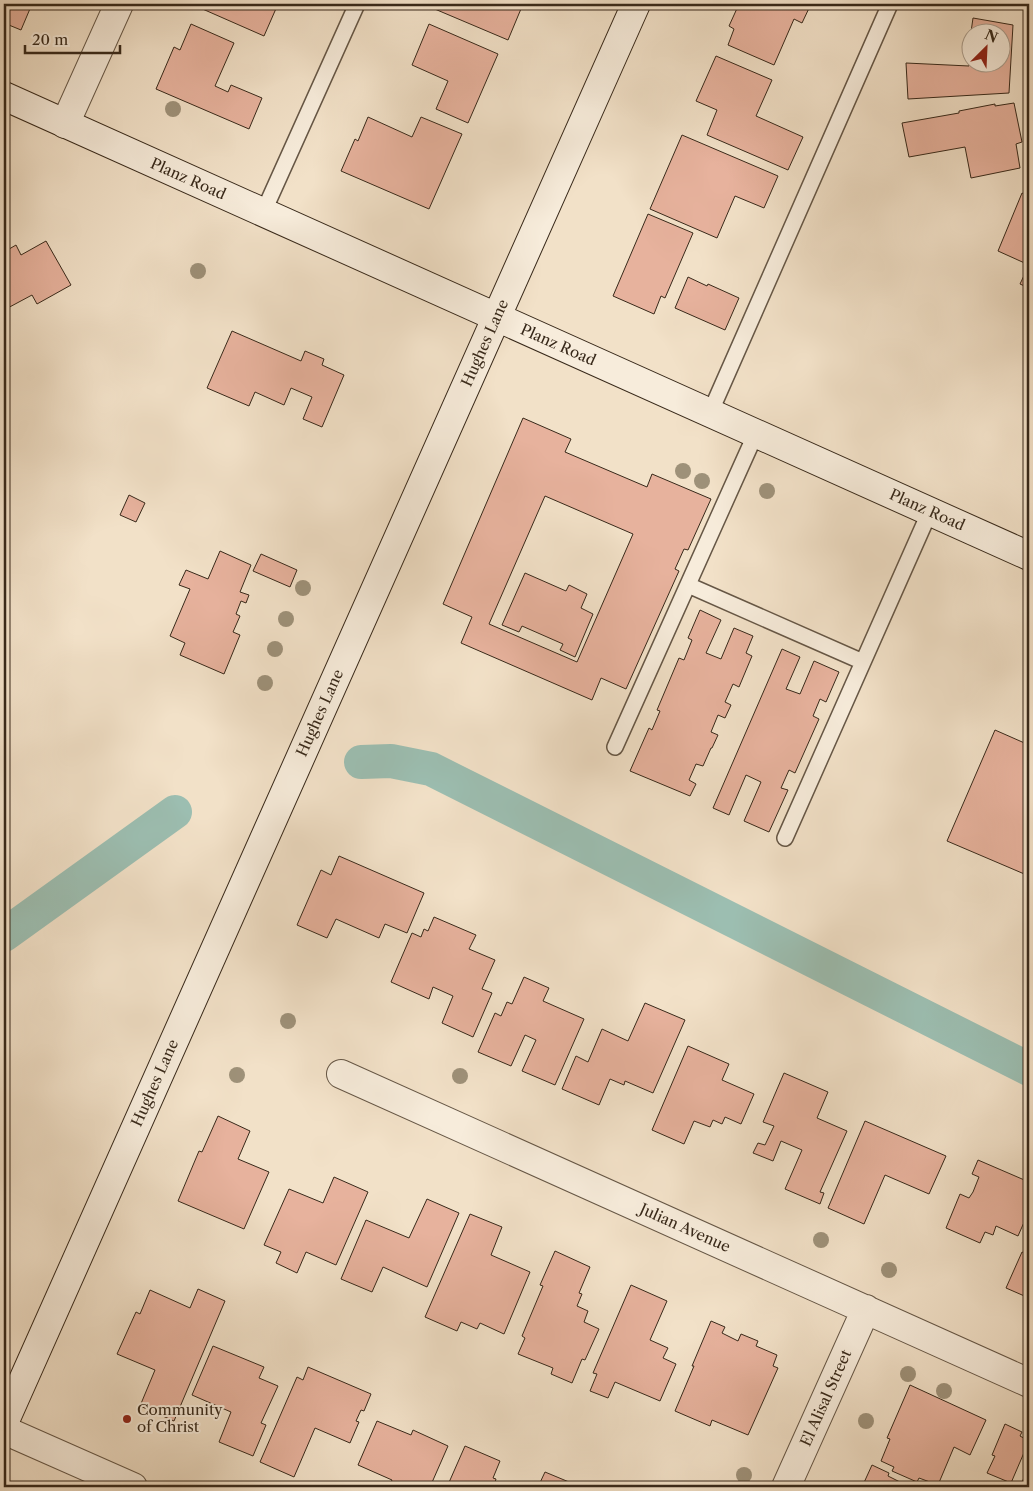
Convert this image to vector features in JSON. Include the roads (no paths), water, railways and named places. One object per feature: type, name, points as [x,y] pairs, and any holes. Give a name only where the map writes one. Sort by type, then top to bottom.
[{"type":"street","points":[[65,124],[119,4]]},
{"type":"street","name":"Hughes Lane","points":[[5,1419],[636,4]]},
{"type":"street","name":"Planz Road","points":[[4,96],[1029,556]]},
{"type":"street","name":"Julian Avenue","points":[[341,1074],[1029,1382]]},
{"type":"street","name":"El Alisal Street","points":[[786,1487],[866,1309]]},
{"type":"street","points":[[5,1419],[133,1487]]},
{"type":"lane","points":[[263,213],[357,4]]},
{"type":"lane","points":[[710,413],[890,4]]},
{"type":"lane","points":[[615,746],[756,434]]},
{"type":"lane","points":[[785,838],[930,511]]},
{"type":"lane","points":[[688,585],[863,662]]},
{"type":"waterway","points":[[361,762],[391,761],[431,769],[1029,1069]]},
{"type":"waterway","points":[[4,935],[175,812]]},
{"type":"place","name":"Community of Christ","points":[[127,1419]]}]
